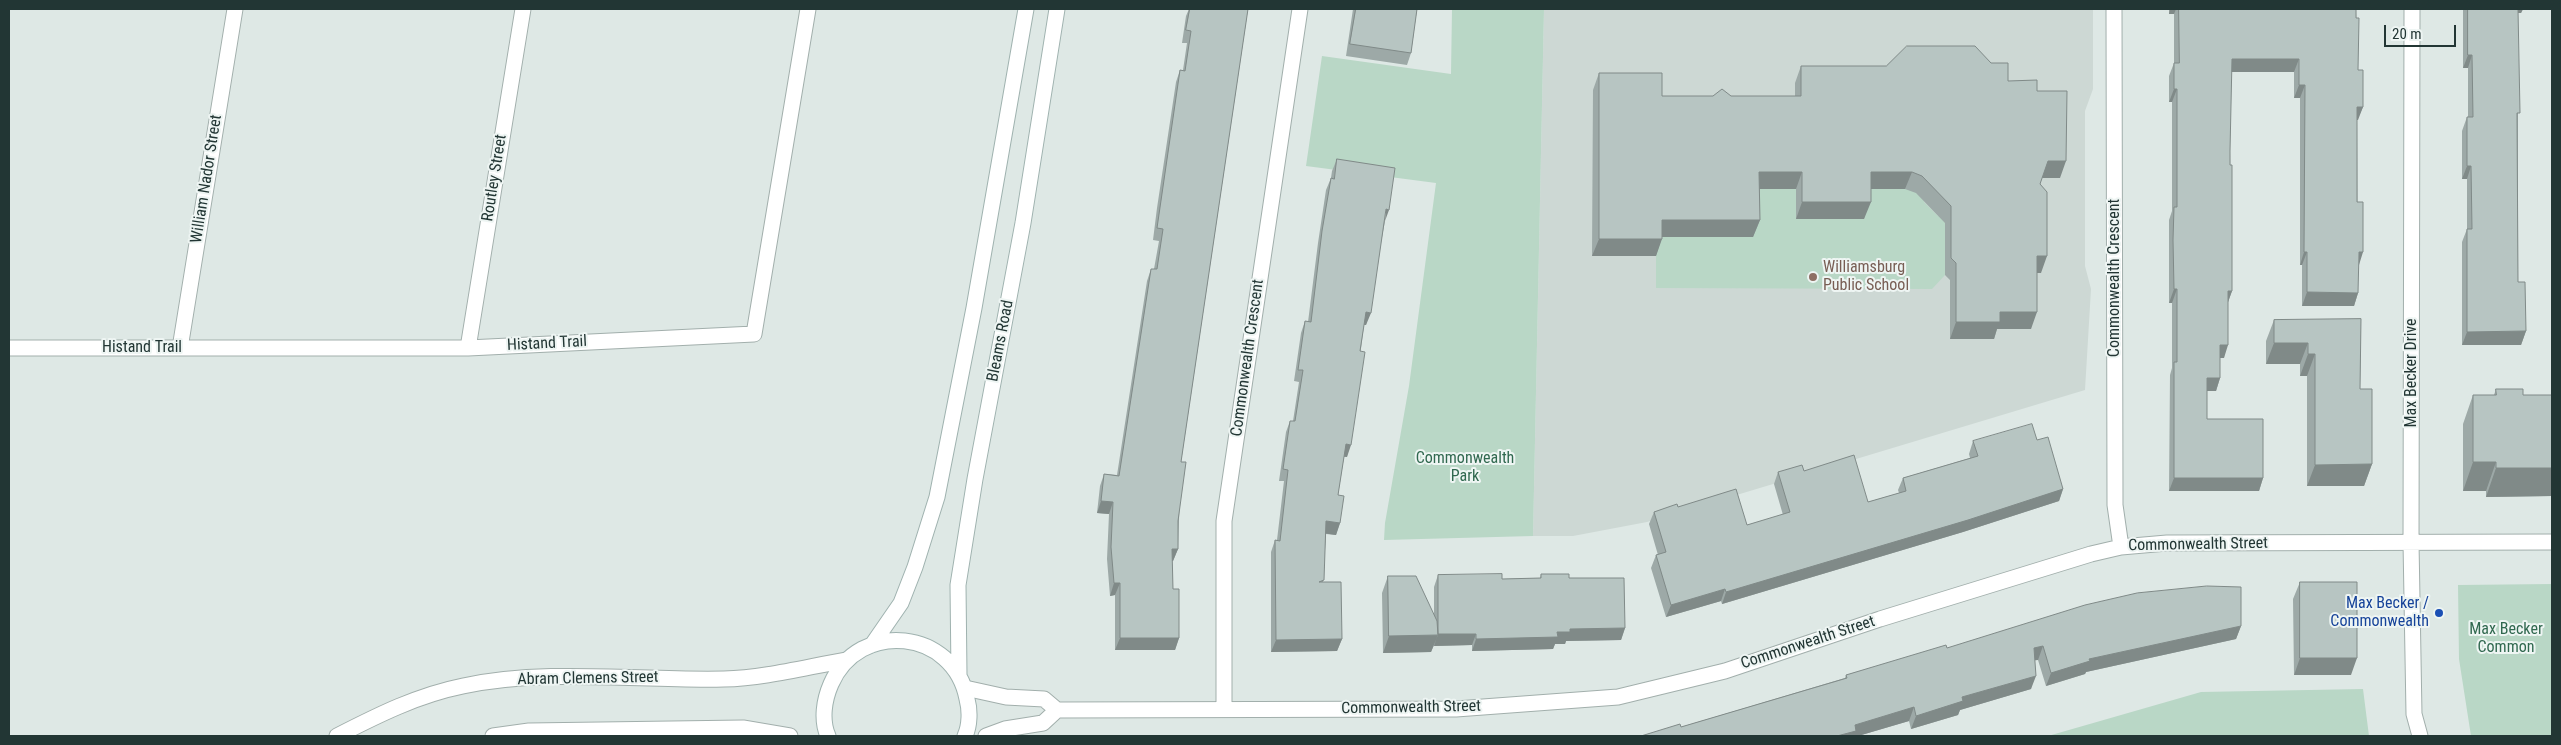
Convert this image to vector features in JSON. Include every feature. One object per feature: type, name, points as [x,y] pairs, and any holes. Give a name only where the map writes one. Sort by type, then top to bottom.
[{"type":"street","name":"William Nador Street","points":[[180,348],[235,9]]},
{"type":"street","name":"Routley Street","points":[[468,348],[523,9]]},
{"type":"street","name":"Histand Trail","points":[[9,348],[468,348],[754,334],[808,9]]},
{"type":"street","name":"Bleams Road","points":[[872,644],[901,603],[915,567],[937,497],[974,308],[1026,9]]},
{"type":"street","name":"Bleams Road","points":[[965,736],[970,710],[962,681],[958,585],[977,469],[1023,223],[1057,9]]},
{"type":"street","name":"Commonwealth Crescent","points":[[1224,709],[1224,521],[1300,9]]},
{"type":"street","name":"Commonwealth Crescent","points":[[2114,9],[2115,505],[2121,547]]},
{"type":"street","name":"Max Becker Drive","points":[[2412,9],[2411,542],[2414,714],[2420,736]]},
{"type":"street","name":"Commonwealth Street","points":[[962,681],[1006,697],[1044,699],[1057,710],[1456,709],[1618,697],[1725,671],[1890,616],[2121,547],[2167,543],[2552,542]]},
{"type":"street","points":[[828,736],[824,713],[827,694],[835,676],[847,660],[872,644],[891,640],[912,641],[930,648],[947,660],[962,681]]},
{"type":"street","name":"Abram Clemens Street","points":[[337,736],[383,712],[422,697],[463,686],[510,680],[582,677],[724,679],[754,676],[847,660]]},
{"type":"street","points":[[986,736],[1005,729],[1044,723],[1057,710]]},
{"type":"street","points":[[493,736],[529,731],[743,728],[790,736]]},
{"type":"shaded area","name":"Williamsburg Public School","points":[[1544,9],[2093,9],[2093,89],[2085,111],[2085,266],[2091,289],[2085,390],[1647,522],[1573,536],[1533,536]]},
{"type":"green space","name":"Commonwealth Park","points":[[1452,9],[1544,9],[1533,536],[1384,540],[1385,523],[1409,386],[1436,183],[1306,166],[1322,56],[1451,74]]},
{"type":"green space","points":[[1753,189],[1796,189],[1796,219],[1865,189],[1924,189],[1924,202],[1938,216],[1960,216],[1945,247],[1945,275],[1932,289],[1656,288],[1656,237]]},
{"type":"green space","name":"Max Becker Common","points":[[2552,584],[2552,736],[2471,736],[2459,659],[2458,585]]},
{"type":"green space","points":[[2363,689],[2369,736],[2048,736],[2201,692]]},
{"type":"building","points":[[1190,9],[1248,9],[1181,462],[1186,462],[1178,521],[1178,549],[1172,549],[1173,589],[1179,589],[1179,638],[1120,638],[1120,583],[1114,583],[1111,547],[1113,502],[1101,501],[1104,474],[1119,476],[1151,269],[1157,269],[1163,229],[1157,228],[1180,70],[1185,71],[1191,31],[1186,30]]},
{"type":"building","points":[[1356,9],[1417,9],[1411,53],[1350,44]]},
{"type":"building","points":[[2179,9],[2356,9],[2356,18],[2359,18],[2358,70],[2363,70],[2363,107],[2357,107],[2357,202],[2363,202],[2363,252],[2359,252],[2358,293],[2307,292],[2307,252],[2304,252],[2305,85],[2299,85],[2299,59],[2232,59],[2230,165],[2232,165],[2232,291],[2228,291],[2228,345],[2220,345],[2220,378],[2207,378],[2207,419],[2263,419],[2263,478],[2174,478],[2174,362],[2177,362],[2177,289],[2174,289],[2173,240],[2174,207],[2177,207],[2177,89],[2174,89],[2174,63],[2179,63]]},
{"type":"building","points":[[2468,9],[2518,9],[2520,113],[2517,113],[2518,282],[2525,282],[2526,331],[2467,332],[2467,229],[2472,229],[2471,166],[2467,166],[2467,117],[2473,117],[2472,55],[2468,55]]},
{"type":"building","points":[[1907,46],[1975,46],[1991,63],[2008,63],[2008,81],[2037,80],[2037,91],[2067,91],[2066,161],[2048,161],[2040,184],[2047,192],[2047,256],[2037,256],[2037,312],[2000,312],[2000,322],[1956,322],[1956,263],[1951,258],[1951,206],[1922,176],[1912,172],[1871,172],[1871,202],[1802,202],[1802,172],[1759,172],[1760,220],[1662,220],[1662,239],[1599,239],[1599,73],[1662,73],[1662,96],[1713,96],[1722,89],[1731,96],[1801,96],[1801,66],[1886,66]]},
{"type":"building","points":[[1337,159],[1395,168],[1389,210],[1386,209],[1371,313],[1366,312],[1360,351],[1365,352],[1351,445],[1346,444],[1338,495],[1344,496],[1340,523],[1326,521],[1324,580],[1319,582],[1341,582],[1342,639],[1276,640],[1275,540],[1280,541],[1288,470],[1283,469],[1290,421],[1295,421],[1303,370],[1298,370],[1305,321],[1311,322],[1322,231],[1331,178],[1334,179]]},
{"type":"building","points":[[2361,319],[2360,389],[2372,389],[2372,464],[2315,465],[2315,354],[2308,354],[2308,343],[2274,343],[2274,320]]},
{"type":"building","points":[[2496,389],[2523,389],[2523,395],[2552,395],[2552,468],[2496,468],[2496,462],[2473,462],[2473,395],[2496,395]]},
{"type":"building","points":[[2032,424],[2037,440],[2048,437],[2063,489],[1968,520],[1726,592],[1725,589],[1671,605],[1656,555],[1666,552],[1654,512],[1677,504],[1678,507],[1736,489],[1747,525],[1790,512],[1778,472],[1802,465],[1804,471],[1854,455],[1868,502],[1906,491],[1903,478],[1978,456],[1973,441]]},
{"type":"building","points":[[1502,574],[1502,579],[1541,578],[1541,574],[1569,574],[1569,578],[1624,578],[1625,628],[1570,629],[1570,632],[1557,632],[1558,637],[1476,639],[1476,634],[1438,634],[1438,575]]},
{"type":"building","points":[[1388,576],[1416,576],[1437,621],[1438,635],[1389,636]]},
{"type":"building","points":[[2300,582],[2357,582],[2357,658],[2300,658]]},
{"type":"building","points":[[2207,586],[2241,587],[2241,626],[2089,659],[2090,661],[2051,673],[2043,646],[2034,648],[2036,676],[1962,697],[1963,701],[1916,716],[1914,707],[1855,725],[1856,731],[1837,736],[1641,736],[1680,724],[1681,727],[1847,678],[1846,675],[1946,645],[1947,648],[2085,605],[2137,593]]},
{"type":"place","name":"Williamsburg Public School","points":[[1813,277]]},
{"type":"place","name":"Max Becker / Commonwealth","points":[[2439,613]]}]
